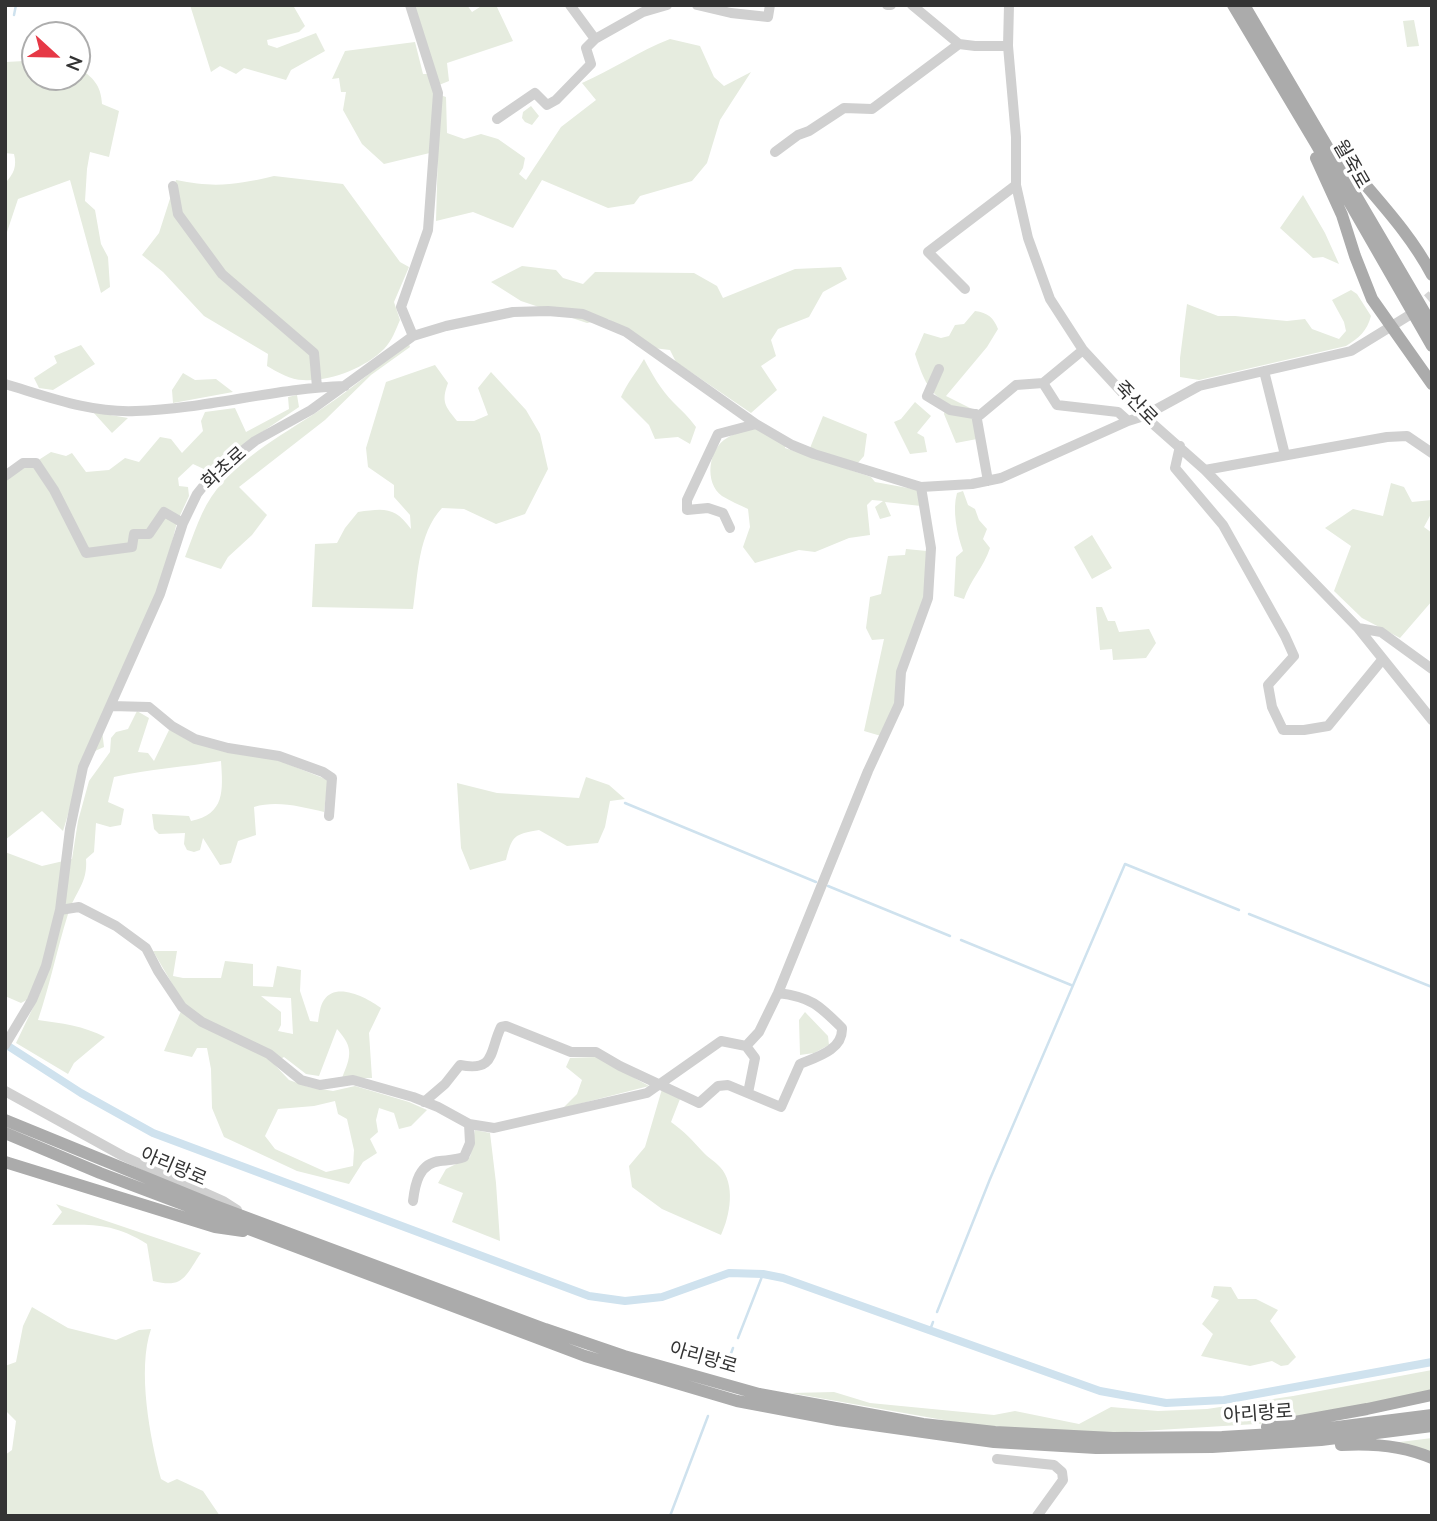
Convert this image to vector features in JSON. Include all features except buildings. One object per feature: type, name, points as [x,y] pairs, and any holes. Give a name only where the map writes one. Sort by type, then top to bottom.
[{"type":"main road","name":"월죽로","points":[[1233,5],[1432,346]]},
{"type":"main road","name":"월죽로","points":[[1244,5],[1432,325]]},
{"type":"main road","points":[[1315,124],[1326,130],[1338,152],[1364,185],[1396,218],[1432,275]]},
{"type":"main road","points":[[1316,144],[1315,156],[1342,215],[1372,299],[1432,384]]},
{"type":"main road","name":"아리랑로","points":[[5,1119],[252,1225],[585,1356],[737,1401],[838,1420],[994,1442],[1151,1448],[1321,1440],[1432,1426]]},
{"type":"main road","name":"아리랑로","points":[[5,1133],[252,1225],[624,1356],[759,1394],[909,1422],[995,1432],[1113,1438],[1290,1433],[1432,1415]]},
{"type":"main road","points":[[5,1162],[215,1227],[236,1232],[252,1225]]},
{"type":"main road","points":[[1222,1437],[1230,1428],[1306,1421],[1432,1395]]},
{"type":"main road","points":[[1321,1440],[1333,1446],[1368,1443],[1418,1452],[1432,1458]]},
{"type":"street","points":[[411,5],[438,93],[428,230],[401,307],[413,336]]},
{"type":"street","points":[[570,5],[595,39]]},
{"type":"street","points":[[497,119],[535,93],[547,105],[556,100],[591,64],[586,48],[595,39],[643,12],[667,5]]},
{"type":"street","points":[[698,5],[731,13],[768,17],[770,5]]},
{"type":"street","points":[[912,5],[959,44],[975,47],[1008,46]]},
{"type":"street","name":"죽산로","points":[[1009,5],[1008,46],[1016,137],[1016,185],[1028,238],[1050,299],[1083,350],[1144,416],[1205,470],[1358,628],[1432,720]]},
{"type":"street","points":[[775,152],[844,108],[872,110],[959,44]]},
{"type":"street","points":[[965,289],[928,252],[1016,185]]},
{"type":"street","points":[[173,186],[178,214],[222,274],[314,353],[317,387]]},
{"type":"street","name":"화초로","points":[[8,1041],[32,1000],[46,966],[60,911],[83,767],[160,594],[183,523],[197,494],[209,478],[255,441],[312,410],[413,336],[513,312],[583,314],[626,332],[755,424],[814,454],[921,487]]},
{"type":"street","points":[[746,1046],[759,1032],[778,993],[868,772],[899,704],[901,673],[929,598],[931,548],[921,487],[972,484],[1001,478],[1144,416],[1199,386],[1351,351],[1408,316]]},
{"type":"street","points":[[939,369],[927,396],[950,410],[980,415],[1016,385],[1043,383],[1083,350]]},
{"type":"street","points":[[1264,371],[1284,455]]},
{"type":"street","points":[[1043,383],[1058,405],[1118,412],[1128,421]]},
{"type":"street","points":[[5,384],[57,401],[105,410],[136,411],[317,387],[345,386]]},
{"type":"street","points":[[976,414],[988,481]]},
{"type":"street","points":[[730,528],[723,513],[708,508],[687,510],[687,500],[718,434],[755,424]]},
{"type":"street","points":[[1205,470],[1387,437],[1408,436],[1432,453]]},
{"type":"street","points":[[1180,446],[1175,468],[1223,525],[1294,656],[1268,685],[1272,707],[1283,730],[1328,726],[1382,660]]},
{"type":"street","points":[[5,476],[23,463],[36,463],[54,490],[86,553],[132,547],[134,534],[149,534],[164,512],[183,523]]},
{"type":"street","points":[[1358,628],[1381,632],[1432,669]]},
{"type":"street","points":[[111,706],[149,707],[172,726],[195,739],[228,748],[265,752],[323,772],[331,778],[332,793],[328,816]]},
{"type":"street","points":[[60,911],[79,907],[116,926],[146,948],[182,1007],[202,1022],[269,1054],[301,1080],[320,1086],[353,1080],[424,1102],[470,1124],[494,1128],[647,1093],[721,1041],[746,1046],[755,1058],[748,1093]]},
{"type":"street","points":[[424,1102],[445,1084],[460,1065],[475,1068],[485,1065],[493,1053],[501,1027],[506,1026],[571,1052],[596,1052],[699,1103],[718,1086],[728,1085],[780,1107],[800,1064],[836,1046],[843,1033],[842,1028],[821,1006],[810,999],[778,993]]},
{"type":"street","points":[[5,1091],[123,1156],[223,1201],[252,1225]]},
{"type":"street","points":[[413,1201],[415,1184],[424,1167],[437,1161],[464,1157],[470,1143],[470,1124]]},
{"type":"street","points":[[997,1459],[1055,1465],[1062,1472],[1063,1480],[1037,1516]]},
{"type":"shaded area","points":[[190,5],[294,7],[305,26],[299,32],[267,40],[268,45],[277,48],[316,33],[325,51],[291,70],[286,80],[244,68],[236,74],[220,66],[211,72]]},
{"type":"shaded area","points":[[414,5],[467,5],[472,12],[483,5],[496,5],[513,41],[447,63],[449,81],[439,85]]},
{"type":"shaded area","points":[[1414,20],[1419,46],[1407,47],[1403,21]]},
{"type":"shaded area","points":[[670,39],[700,46],[714,77],[724,86],[751,72],[720,120],[707,163],[692,181],[640,196],[634,204],[608,208],[542,180],[513,228],[473,212],[436,221],[438,151],[384,164],[362,144],[343,110],[346,92],[341,92],[339,78],[332,79],[345,51],[415,42],[423,74],[429,74],[434,93],[446,97],[447,133],[464,139],[481,134],[498,139],[525,158],[519,174],[526,180],[561,127],[596,100],[582,83]]},
{"type":"shaded area","points":[[21,61],[21,91],[91,91],[91,77],[100,92],[102,104],[119,111],[109,157],[90,152],[87,169],[85,201],[95,210],[101,244],[108,257],[110,287],[101,293],[70,180],[18,199],[5,238],[5,183],[15,166],[14,154],[5,153],[6,62]]},
{"type":"shaded area","points":[[531,106],[539,116],[532,125],[522,118],[523,112]]},
{"type":"shaded area","points":[[274,176],[343,184],[400,262],[409,267],[394,302],[400,320],[392,339],[376,356],[357,368],[324,379],[298,380],[267,366],[268,354],[204,316],[163,272],[142,255],[159,233],[176,180],[225,184]]},
{"type":"shaded area","points":[[1303,195],[1339,264],[1323,257],[1313,258],[1280,228]]},
{"type":"shaded area","points":[[522,266],[556,270],[563,278],[583,284],[595,272],[694,273],[717,286],[723,298],[795,269],[841,267],[847,279],[823,292],[809,317],[778,329],[771,340],[776,356],[761,366],[777,390],[751,413],[676,362],[670,350],[637,346],[622,327],[608,319],[587,323],[521,301],[491,282]]},
{"type":"shaded area","points":[[1351,290],[1357,294],[1371,316],[1362,334],[1346,346],[1199,380],[1180,377],[1187,304],[1218,316],[1287,321],[1305,319],[1312,329],[1339,339],[1346,331],[1332,300]]},
{"type":"shaded area","points":[[975,311],[990,316],[998,329],[987,347],[946,396],[978,412],[977,439],[956,443],[944,414],[946,403],[930,388],[915,354],[924,333],[941,338],[949,336],[955,325],[964,324]]},
{"type":"shaded area","points":[[409,344],[410,347],[371,375],[325,420],[239,487],[267,515],[252,535],[228,557],[221,569],[185,557],[207,505],[229,475],[258,451],[336,399]]},
{"type":"shaded area","points":[[81,345],[95,364],[53,390],[39,388],[34,378],[57,363],[54,356]]},
{"type":"shaded area","points":[[644,359],[665,392],[696,427],[690,444],[678,437],[655,439],[649,425],[621,397]]},
{"type":"shaded area","points":[[435,365],[448,383],[445,404],[457,421],[474,421],[488,415],[478,388],[491,372],[526,410],[540,434],[548,469],[525,514],[496,524],[464,509],[442,508],[434,518],[424,542],[413,609],[312,607],[315,544],[337,543],[358,512],[389,511],[400,516],[411,529],[410,515],[394,497],[394,485],[368,467],[366,448],[386,382]]},
{"type":"shaded area","points":[[183,373],[195,380],[216,379],[233,392],[173,403],[172,390]]},
{"type":"shaded area","points":[[297,395],[299,407],[206,470],[193,464],[178,478],[179,486],[188,487],[189,496],[177,522],[162,583],[101,722],[104,747],[86,755],[63,831],[42,811],[5,840],[5,472],[37,461],[51,452],[66,456],[72,453],[86,472],[109,470],[125,458],[139,462],[160,437],[171,439],[182,453],[203,431],[201,421],[205,412],[235,408],[246,432],[289,409],[288,397]]},
{"type":"shaded area","points":[[915,402],[931,416],[917,433],[924,437],[927,452],[910,454],[894,422],[901,419]]},
{"type":"shaded area","points":[[93,412],[128,418],[112,433]]},
{"type":"shaded area","points":[[823,416],[867,434],[864,456],[857,464],[810,448]]},
{"type":"shaded area","points":[[754,428],[786,439],[785,448],[871,477],[875,482],[919,490],[921,506],[885,502],[891,516],[880,519],[875,507],[883,501],[872,500],[867,505],[870,535],[849,538],[815,552],[799,550],[755,563],[743,547],[750,527],[748,509],[722,496],[716,490],[711,475],[712,458],[721,443],[733,435]]},
{"type":"shaded area","points":[[1391,483],[1404,487],[1412,502],[1432,500],[1432,512],[1424,527],[1432,533],[1432,601],[1400,638],[1362,618],[1334,591],[1351,546],[1325,528],[1353,509],[1383,516]]},
{"type":"shaded area","points":[[963,491],[968,505],[975,509],[979,520],[987,529],[983,539],[990,548],[964,599],[954,596],[956,557],[963,551],[955,507],[957,493]]},
{"type":"shaded area","points":[[1092,535],[1112,568],[1092,579],[1074,547]]},
{"type":"shaded area","points":[[906,549],[927,551],[925,593],[897,702],[881,736],[864,731],[884,639],[872,640],[866,628],[870,597],[881,594],[888,556],[905,555]]},
{"type":"shaded area","points":[[1096,607],[1102,607],[1108,621],[1115,621],[1119,632],[1149,629],[1156,643],[1146,658],[1113,660],[1112,649],[1100,650]]},
{"type":"shaded area","points":[[137,711],[149,718],[138,752],[148,753],[154,761],[169,730],[270,757],[328,780],[324,812],[280,804],[254,807],[256,835],[238,841],[231,863],[220,865],[203,838],[200,850],[194,852],[187,850],[184,844],[185,833],[159,834],[154,829],[152,814],[189,816],[191,821],[210,813],[220,800],[221,761],[114,777],[108,802],[124,809],[121,825],[110,827],[96,823],[94,852],[86,859],[85,875],[68,914],[38,1020],[81,1028],[105,1037],[74,1063],[68,1074],[16,1043],[40,993],[21,1003],[5,996],[5,852],[42,866],[72,859],[78,821],[89,781],[110,752],[111,738],[116,732],[128,729]]},
{"type":"shaded area","points":[[586,777],[609,785],[625,799],[610,801],[605,827],[598,843],[567,846],[539,830],[531,831],[512,841],[506,860],[470,870],[461,848],[457,783],[497,793],[579,798]]},
{"type":"shaded area","points":[[153,951],[177,951],[173,976],[183,978],[221,978],[225,961],[253,964],[253,986],[273,987],[277,966],[301,970],[300,991],[310,1021],[318,1022],[323,1002],[329,994],[336,992],[352,993],[381,1008],[369,1033],[372,1078],[342,1078],[349,1052],[337,1029],[319,1076],[306,1074],[284,1057],[273,1063],[289,1080],[309,1087],[333,1091],[355,1086],[427,1110],[411,1126],[399,1129],[394,1113],[379,1108],[376,1120],[378,1132],[370,1139],[377,1153],[363,1162],[349,1184],[297,1171],[224,1137],[212,1108],[211,1069],[207,1048],[197,1048],[192,1057],[164,1051],[184,1004]],"holes":[[[261,996],[291,998],[293,1034],[278,1031],[281,1012]],[[335,1101],[338,1114],[347,1119],[354,1150],[353,1166],[326,1172],[275,1149],[265,1136],[278,1109]]]},
{"type":"shaded area","points":[[805,1012],[828,1036],[829,1045],[814,1053],[800,1055],[799,1020]]},
{"type":"shaded area","points":[[596,1057],[649,1086],[563,1108],[577,1094],[582,1080],[566,1067],[570,1058]]},
{"type":"shaded area","points":[[662,1089],[680,1099],[671,1122],[725,1174],[730,1200],[721,1235],[662,1209],[632,1187],[629,1166],[645,1147]]},
{"type":"shaded area","points":[[475,1130],[490,1133],[500,1241],[452,1222],[463,1193],[438,1183],[446,1169],[470,1157]]},
{"type":"shaded area","points":[[56,1204],[201,1253],[178,1282],[153,1281],[147,1244],[112,1228],[52,1225],[62,1212]]},
{"type":"shaded area","points":[[1214,1286],[1231,1287],[1238,1299],[1256,1299],[1278,1310],[1270,1321],[1296,1357],[1288,1365],[1281,1366],[1272,1361],[1250,1366],[1201,1356],[1213,1334],[1202,1324],[1219,1300],[1211,1297]]},
{"type":"shaded area","points":[[32,1307],[68,1328],[116,1340],[139,1330],[151,1329],[145,1364],[145,1384],[149,1424],[161,1479],[168,1483],[177,1479],[203,1491],[220,1516],[5,1516],[5,1455],[12,1450],[16,1421],[5,1410],[5,1366],[16,1362],[23,1326]]},
{"type":"shaded area","points":[[1432,1370],[1432,1393],[1272,1423],[1126,1432],[1067,1433],[966,1424],[791,1393],[834,1392],[870,1403],[994,1415],[1015,1411],[1079,1424],[1111,1407],[1158,1411],[1207,1409]]},
{"type":"shaded area","points":[[1432,1438],[1432,1453],[1392,1443]]},
{"type":"waterway","points":[[14,15],[16,5]]},
{"type":"waterway","points":[[625,803],[816,882]]},
{"type":"waterway","points":[[937,1312],[990,1179],[1125,864],[1239,910]]},
{"type":"waterway","points":[[828,886],[950,936]]},
{"type":"waterway","points":[[1249,914],[1432,987]]},
{"type":"waterway","points":[[961,940],[1071,985]]},
{"type":"waterway","points":[[5,1044],[81,1093],[153,1133],[589,1296],[625,1301],[662,1297],[729,1273],[763,1274],[783,1278],[1100,1391],[1166,1403],[1224,1400],[1432,1362]]},
{"type":"waterway","points":[[738,1338],[763,1274]]},
{"type":"waterway","points":[[930,1330],[933,1322]]},
{"type":"waterway","points":[[726,1367],[733,1348]]},
{"type":"waterway","points":[[670,1516],[708,1416]]},
{"type":"tunnel","points":[[1416,309],[1432,295]]}]
